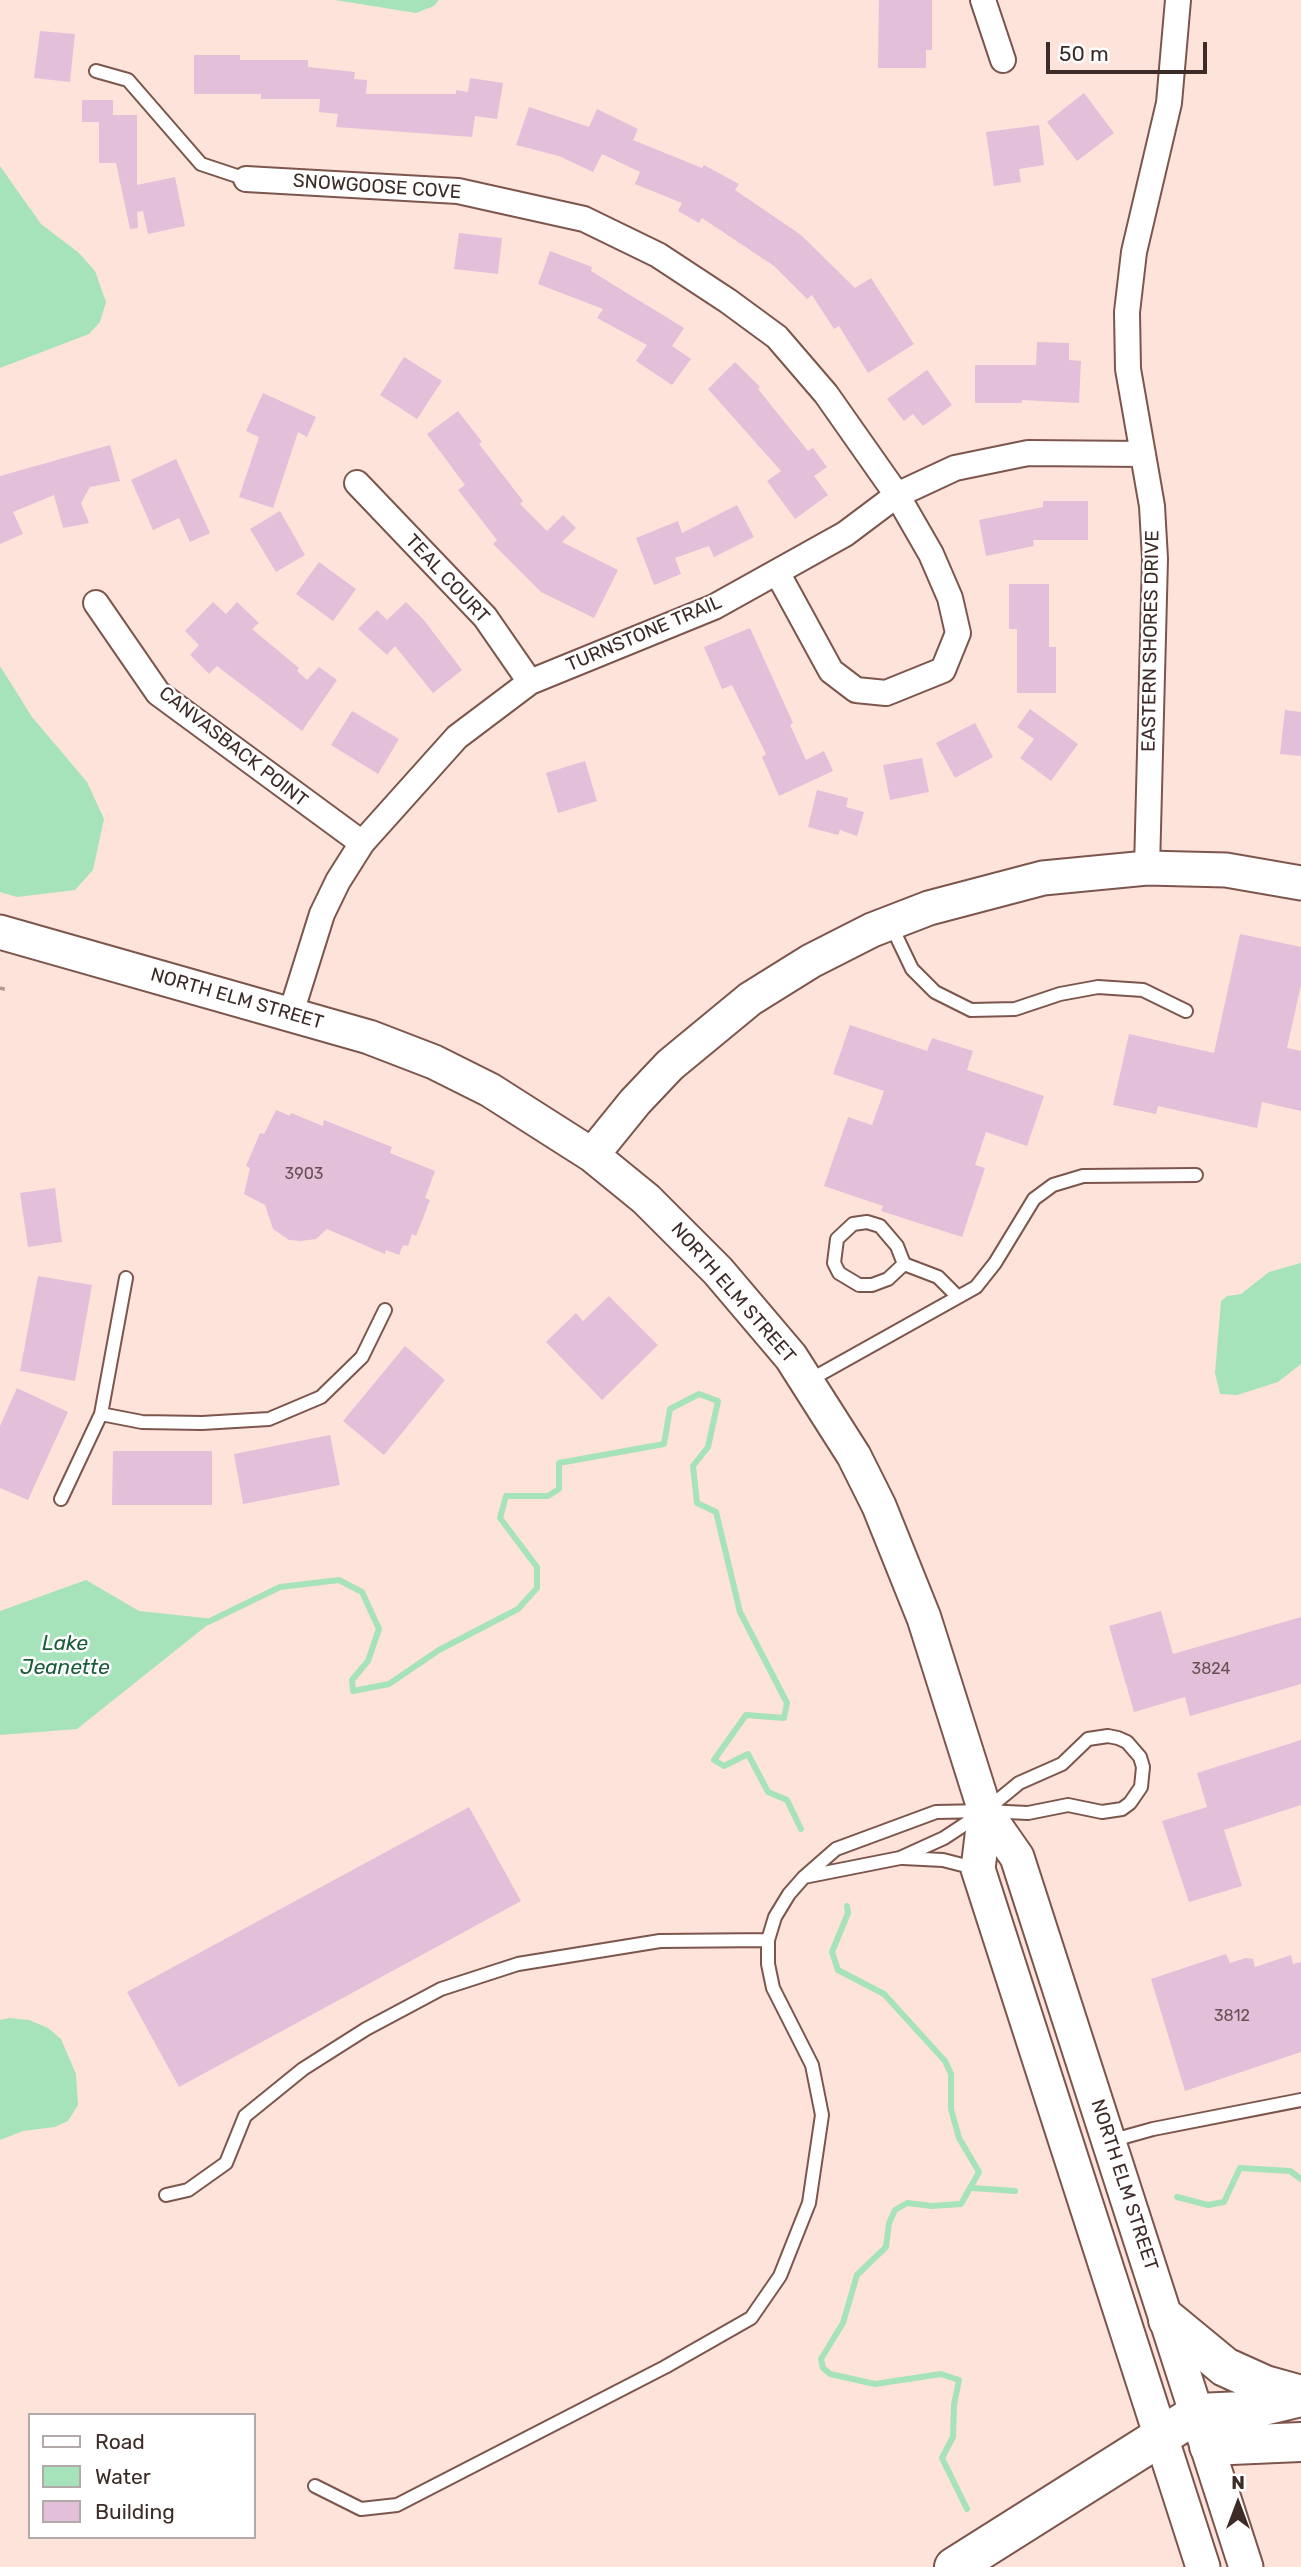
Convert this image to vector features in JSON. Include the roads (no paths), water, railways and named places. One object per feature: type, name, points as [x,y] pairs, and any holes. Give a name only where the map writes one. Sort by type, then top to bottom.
[{"type":"highway","points":[[1168,2320],[1225,2367],[1265,2385],[1301,2396]]},
{"type":"highway","points":[[1204,2430],[1242,2411],[1301,2396]]},
{"type":"highway","points":[[954,2567],[1162,2435],[1204,2430],[1301,2442]]},
{"type":"main road","points":[[592,1155],[635,1102],[706,1032],[750,999],[811,961],[890,923],[999,888],[1043,878],[1147,868],[1226,870],[1301,883]]},
{"type":"main road","name":"NORTH ELM STREET","points":[[0,932],[291,1013],[369,1037],[434,1062],[530,1113],[592,1155],[646,1199],[709,1261],[753,1310],[807,1381],[853,1456],[903,1560],[985,1811],[1017,1857],[1246,2567]]},
{"type":"main road","name":"NORTH ELM STREET","points":[[985,1811],[978,1869],[1203,2567]]},
{"type":"street","points":[[983,0],[1003,60]]},
{"type":"street","name":"EASTERN SHORES DRIVE","points":[[1147,868],[1155,559],[1152,506],[1128,369],[1127,312],[1134,252],[1169,103],[1178,0]]},
{"type":"street","name":"SNOWGOOSE COVE","points":[[246,179],[458,191],[584,219],[659,255],[777,337],[826,394],[897,495],[931,554],[950,597],[958,633],[943,670],[886,693],[856,690],[831,671],[778,574]]},
{"type":"street","name":"TURNSTONE TRAIL","points":[[291,1013],[322,914],[338,881],[362,843],[457,737],[530,682],[714,607],[778,574],[845,534],[897,495],[954,468],[1028,453],[1143,454]]},
{"type":"street","name":"TEAL COURT","points":[[357,483],[485,617],[530,682]]},
{"type":"street","name":"CANVASBACK POINT","points":[[96,603],[158,693],[362,843]]},
{"type":"lane","points":[[96,71],[128,80],[201,164],[246,179]]},
{"type":"lane","points":[[890,923],[912,969],[935,992],[971,1010],[1015,1009],[1060,994],[1098,986],[1143,990],[1186,1011]]},
{"type":"lane","points":[[807,1381],[976,1287],[995,1263],[1034,1199],[1054,1185],[1083,1176],[1196,1175]]},
{"type":"lane","points":[[904,1264],[888,1279],[872,1286],[859,1285],[839,1273],[834,1262],[837,1239],[853,1224],[867,1222],[880,1226],[897,1246],[904,1264],[938,1277],[958,1297]]},
{"type":"lane","points":[[61,1499],[101,1414],[126,1278]]},
{"type":"lane","points":[[101,1414],[142,1422],[202,1423],[269,1419],[321,1397],[362,1357],[385,1310]]},
{"type":"lane","points":[[315,2486],[361,2508],[397,2505],[665,2367],[751,2318],[780,2276],[809,2203],[822,2115],[812,2065],[773,1988],[768,1940],[775,1917],[804,1877],[836,1849],[870,1834],[936,1812],[985,1811],[1028,1813],[1068,1805],[1112,1812],[1130,1803],[1137,1796],[1143,1767],[1134,1749],[1126,1742],[1108,1736],[1098,1737],[1080,1745],[1050,1772],[1018,1783],[985,1811],[944,1838],[900,1858],[804,1877]]},
{"type":"lane","points":[[900,1858],[943,1860],[978,1869]]},
{"type":"lane","points":[[166,2195],[188,2190],[226,2163],[245,2116],[303,2069],[366,2029],[441,1989],[519,1965],[660,1941],[768,1940]]},
{"type":"lane","points":[[1110,2141],[1153,2129],[1301,2100]]},
{"type":"water","points":[[335,0],[439,0],[434,6],[416,13]]},
{"type":"water","points":[[0,166],[41,224],[79,253],[95,271],[106,302],[100,322],[89,334],[0,368]]},
{"type":"water","points":[[0,666],[32,717],[87,782],[104,819],[93,870],[75,890],[17,897],[0,892]]},
{"type":"water","points":[[1301,1263],[1301,1364],[1278,1382],[1237,1395],[1220,1394],[1215,1373],[1221,1301],[1227,1296],[1241,1294],[1269,1272]]},
{"type":"water","name":"Lake Jeanette","points":[[86,1580],[139,1611],[215,1619],[77,1729],[0,1735],[0,1611]]},
{"type":"water","points":[[0,2020],[29,2020],[48,2028],[61,2039],[76,2074],[78,2105],[68,2121],[55,2127],[23,2131],[0,2140]]},
{"type":"waterway","points":[[208,1622],[280,1587],[339,1580],[362,1592],[379,1629],[368,1661],[352,1680],[353,1691],[389,1684],[439,1650],[518,1609],[537,1588],[537,1567],[500,1518],[506,1496],[548,1496],[559,1489],[559,1463],[664,1444],[670,1409],[699,1394],[718,1401],[708,1447],[693,1466],[697,1503],[716,1512],[740,1612],[787,1703],[784,1718],[746,1715],[714,1760],[724,1766],[748,1754],[768,1792],[787,1800],[801,1829]]},
{"type":"waterway","points":[[847,1906],[848,1913],[832,1952],[838,1970],[884,1994],[945,2061],[951,2074],[951,2109],[959,2138],[979,2172],[961,2204],[932,2206],[907,2203],[895,2210],[889,2223],[886,2247],[857,2275],[843,2323],[821,2359],[823,2368],[830,2374],[875,2384],[941,2374],[959,2380],[954,2405],[953,2437],[942,2458],[967,2509]]},
{"type":"waterway","points":[[1177,2197],[1208,2205],[1224,2202],[1240,2168],[1290,2171],[1301,2179]]},
{"type":"waterway","points":[[972,2188],[1015,2191]]}]
